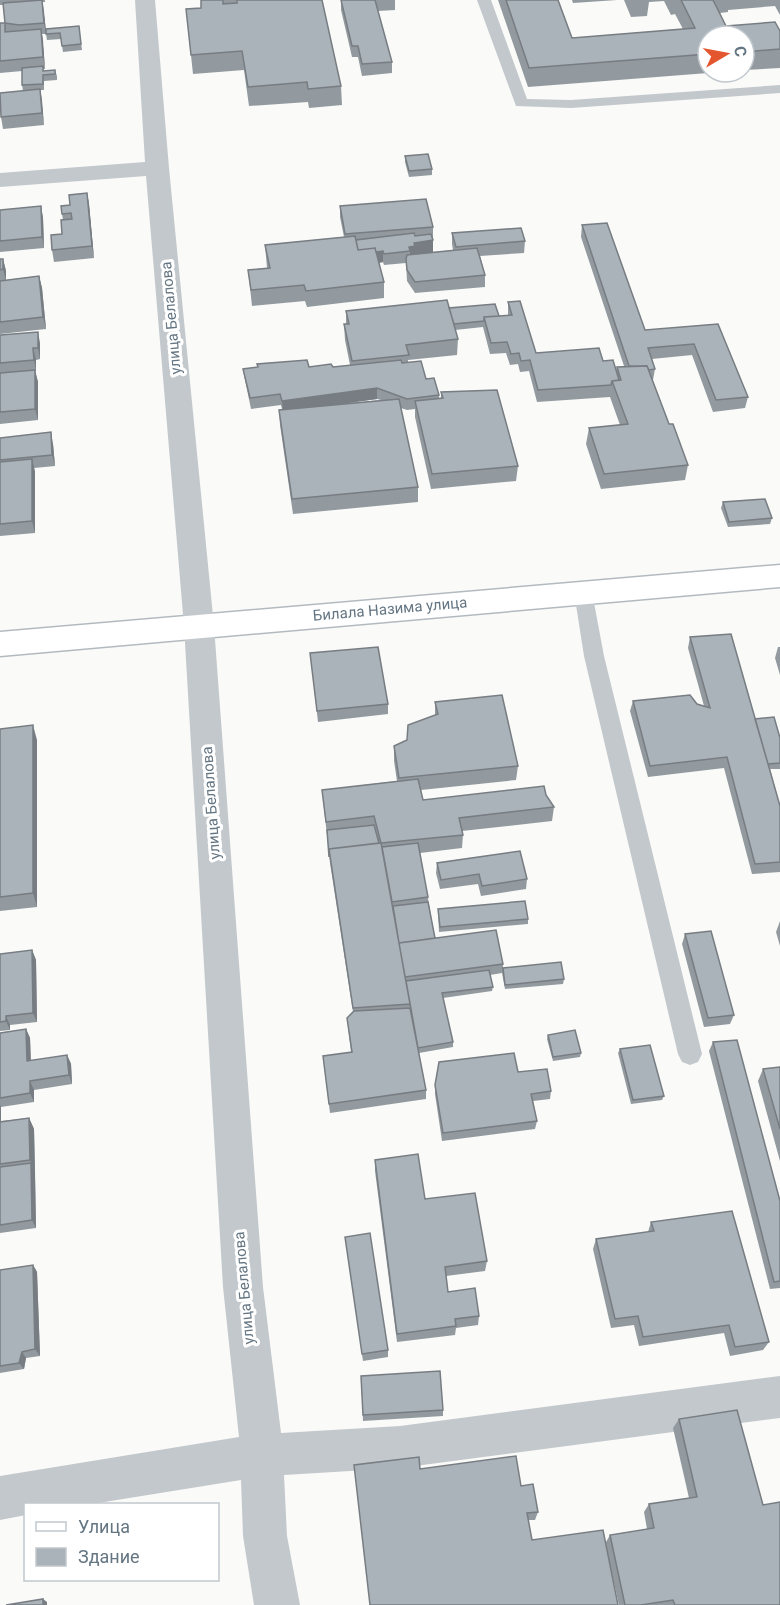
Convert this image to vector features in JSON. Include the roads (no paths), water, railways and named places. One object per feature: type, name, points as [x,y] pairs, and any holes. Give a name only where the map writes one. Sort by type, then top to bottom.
[{"type":"street","name":"улица Белалова","points":[[145,0],[157,168],[200,626],[243,1287],[262,1455],[265,1536],[277,1605]]},
{"type":"street","points":[[0,180],[157,168]]},
{"type":"street","name":"Билала Назима улица","points":[[0,644],[780,576]]},
{"type":"street","points":[[0,1498],[262,1455],[400,1447],[780,1397]]},
{"type":"lane","points":[[484,0],[521,103],[571,105],[780,89]]},
{"type":"lane","points":[[583,592],[597,668],[690,1054]]}]
